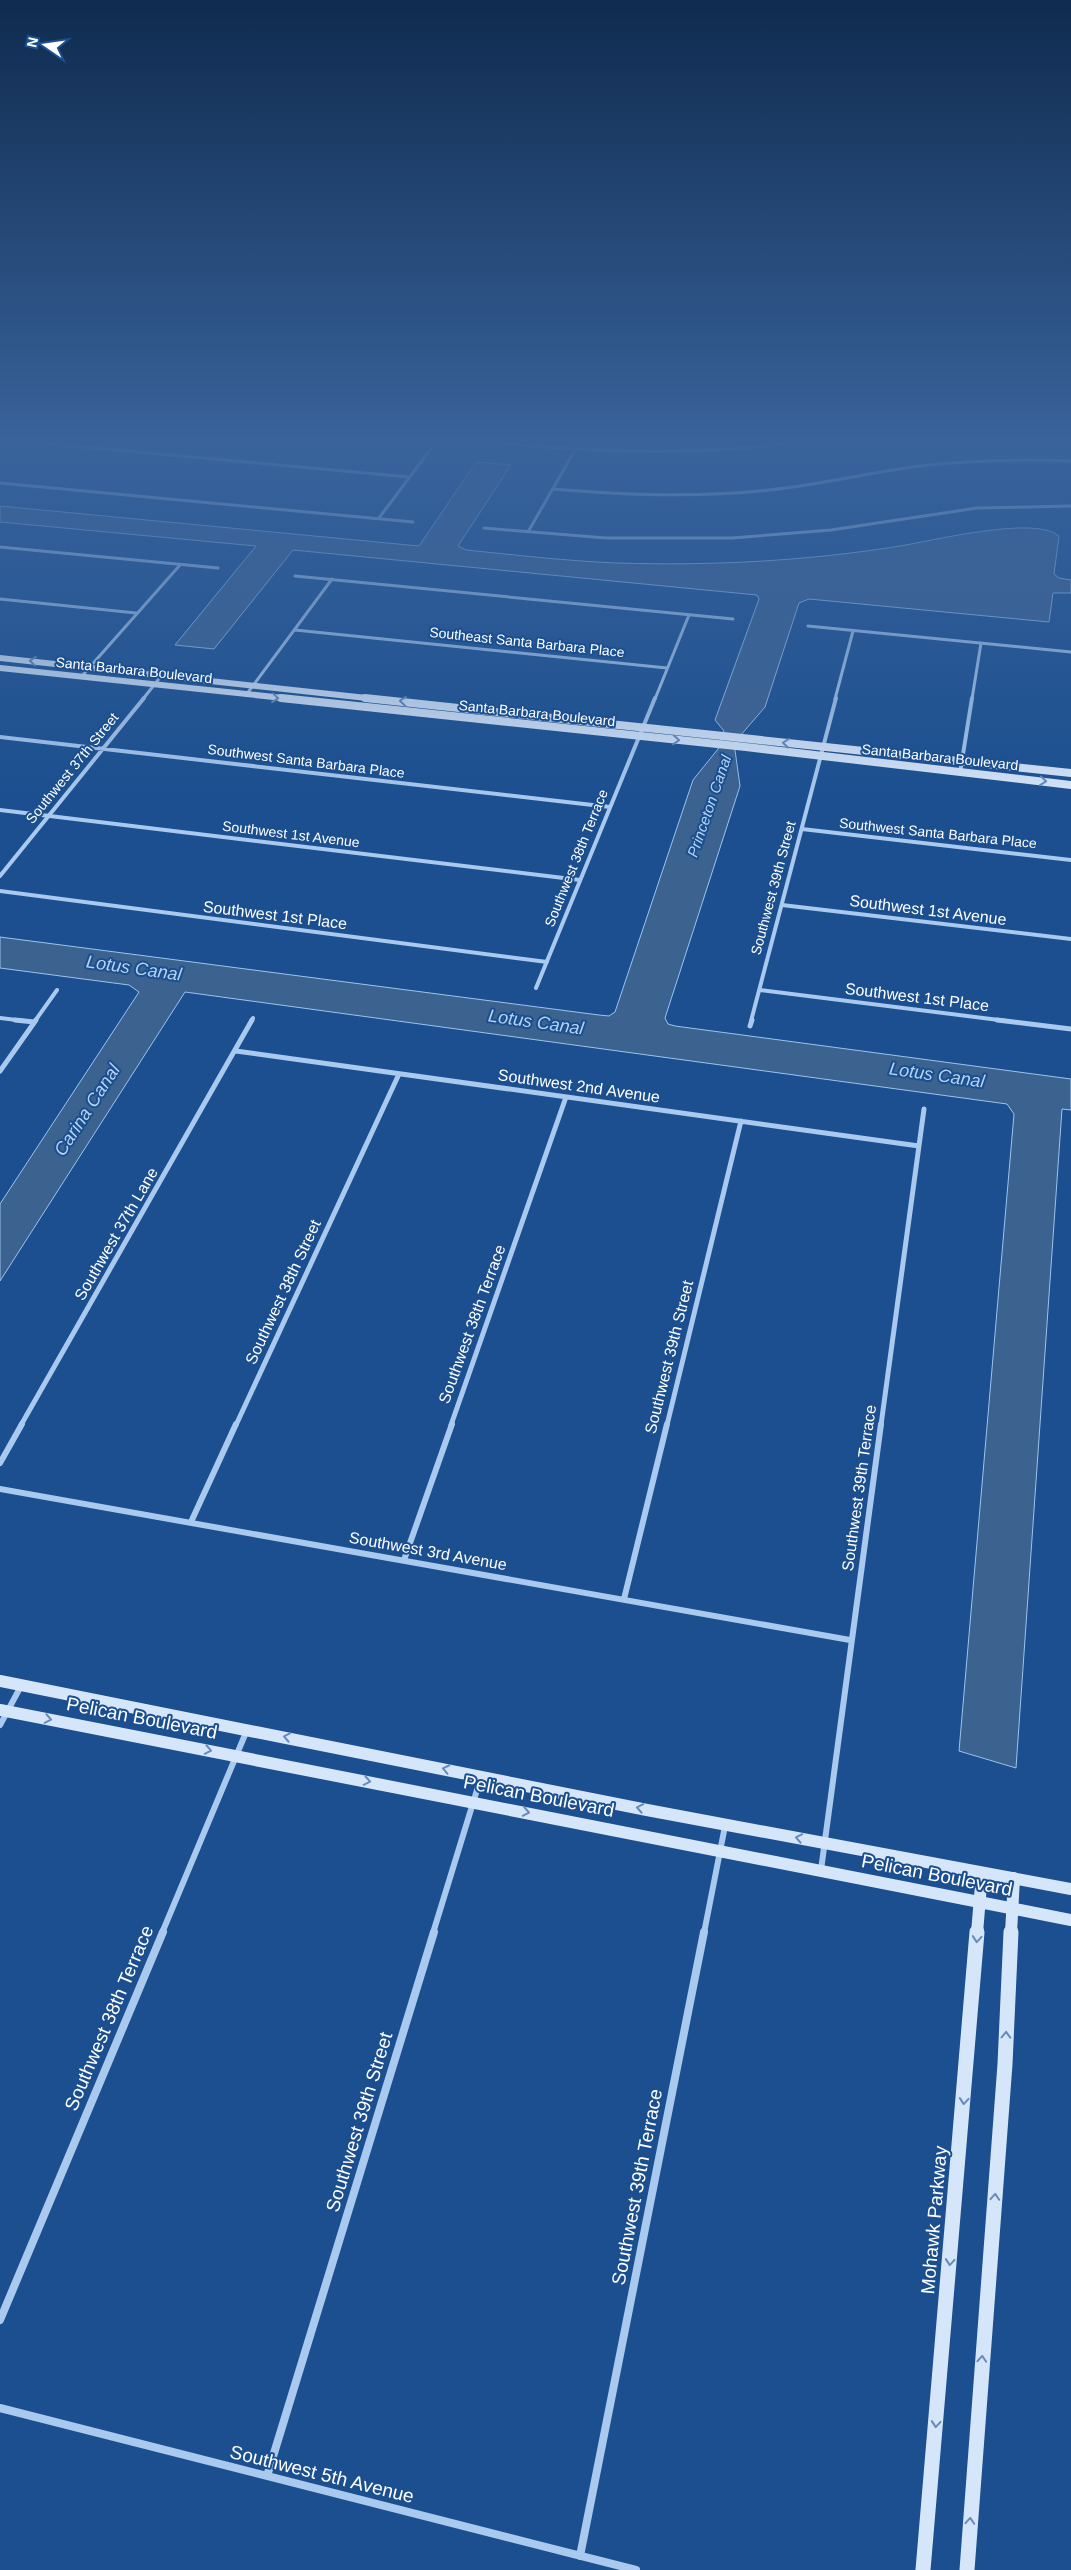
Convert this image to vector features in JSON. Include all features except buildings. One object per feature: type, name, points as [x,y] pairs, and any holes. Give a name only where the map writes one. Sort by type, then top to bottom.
[{"type":"main road","name":"Santa Barbara Boulevard","points":[[0,658],[643,728],[820,756],[1071,784]]},
{"type":"main road","name":"Santa Barbara Boulevard","points":[[0,668],[639,737],[714,740]]},
{"type":"main road","points":[[427,714],[433,704]]},
{"type":"main road","name":"Santa Barbara Boulevard","points":[[747,744],[824,747],[1071,773]]},
{"type":"main road","name":"Pelican Boulevard","points":[[0,1681],[481,1777],[1071,1889]]},
{"type":"main road","name":"Pelican Boulevard","points":[[3,1711],[237,1755],[1071,1920]]},
{"type":"main road","name":"Mohawk Parkway","points":[[923,2570],[982,1872]]},
{"type":"main road","points":[[966,2570],[1005,2064],[1014,1878]]},
{"type":"street","points":[[151,562],[218,568]]},
{"type":"street","points":[[81,677],[180,565]]},
{"type":"street","points":[[295,576],[733,619]]},
{"type":"street","points":[[246,695],[332,579]]},
{"type":"street","points":[[0,600],[136,614]]},
{"type":"street","name":"Southwest 38th Terrace","points":[[536,988],[666,668],[690,615]]},
{"type":"street","points":[[808,626],[1071,652]]},
{"type":"street","name":"Southeast Santa Barbara Place","points":[[295,630],[666,668]]},
{"type":"street","name":"Southwest 39th Street","points":[[750,1026],[853,630]]},
{"type":"street","points":[[960,772],[981,643]]},
{"type":"street","name":"Southwest 37th Street","points":[[0,876],[162,675]]},
{"type":"street","name":"Southwest Santa Barbara Place","points":[[0,737],[610,807]]},
{"type":"street","name":"Southwest 1st Avenue","points":[[0,810],[580,880]]},
{"type":"street","name":"Southwest Santa Barbara Place","points":[[802,829],[1071,860]]},
{"type":"street","name":"Southwest 1st Place","points":[[0,891],[547,962]]},
{"type":"street","name":"Southwest 1st Avenue","points":[[782,905],[1071,939]]},
{"type":"street","points":[[0,1070],[57,990]]},
{"type":"street","name":"Southwest 1st Place","points":[[760,990],[1071,1029]]},
{"type":"street","points":[[0,1018],[34,1022]]},
{"type":"street","name":"Southwest 37th Lane","points":[[0,1463],[236,1050],[252,1018]]},
{"type":"street","name":"Southwest 2nd Avenue","points":[[236,1050],[919,1146]]},
{"type":"street","name":"Southwest 38th Street","points":[[191,1522],[399,1074]]},
{"type":"street","name":"Southwest 38th Terrace","points":[[404,1560],[566,1096]]},
{"type":"street","name":"Southwest 39th Terrace","points":[[821,1870],[844,1708],[850,1640],[924,1109]]},
{"type":"street","name":"Southwest 39th Street","points":[[624,1600],[740,1120]]},
{"type":"street","name":"Southwest 3rd Avenue","points":[[0,1489],[850,1640]]},
{"type":"street","points":[[0,1725],[3,1711],[21,1686]]},
{"type":"street","name":"Southwest 38th Terrace","points":[[0,2320],[247,1729]]},
{"type":"street","name":"Southwest 39th Street","points":[[267,2476],[481,1777]]},
{"type":"street","name":"Southwest 39th Terrace","points":[[580,2556],[725,1824]]},
{"type":"street","name":"Southwest 5th Avenue","points":[[0,2408],[636,2570]]},
{"type":"water","points":[[243,562],[283,562],[214,649],[175,645]]},
{"type":"water","points":[[416,562],[688,564],[742,562],[1056,562],[1054,574],[1059,578],[1071,580],[1071,593],[1053,593],[1049,622],[809,599],[799,603],[765,707],[740,736],[735,750],[740,786],[665,1018],[668,1024],[675,1026],[1071,1079],[1071,1110],[1062,1109],[1016,1768],[959,1751],[1014,1114],[1007,1104],[185,992],[0,1281],[0,1204],[139,992],[129,985],[0,968],[0,937],[609,1016],[615,1012],[693,780],[718,749],[724,731],[715,720],[759,599],[757,595]]},
{"type":"water label","name":"Princeton Canal","points":[[709,806]]},
{"type":"water label","name":"Lotus Canal","points":[[134,968]]},
{"type":"water label","name":"Lotus Canal","points":[[536,1022]]},
{"type":"water label","name":"Lotus Canal","points":[[937,1075]]},
{"type":"water label","name":"Carina Canal","points":[[87,1110]]}]
